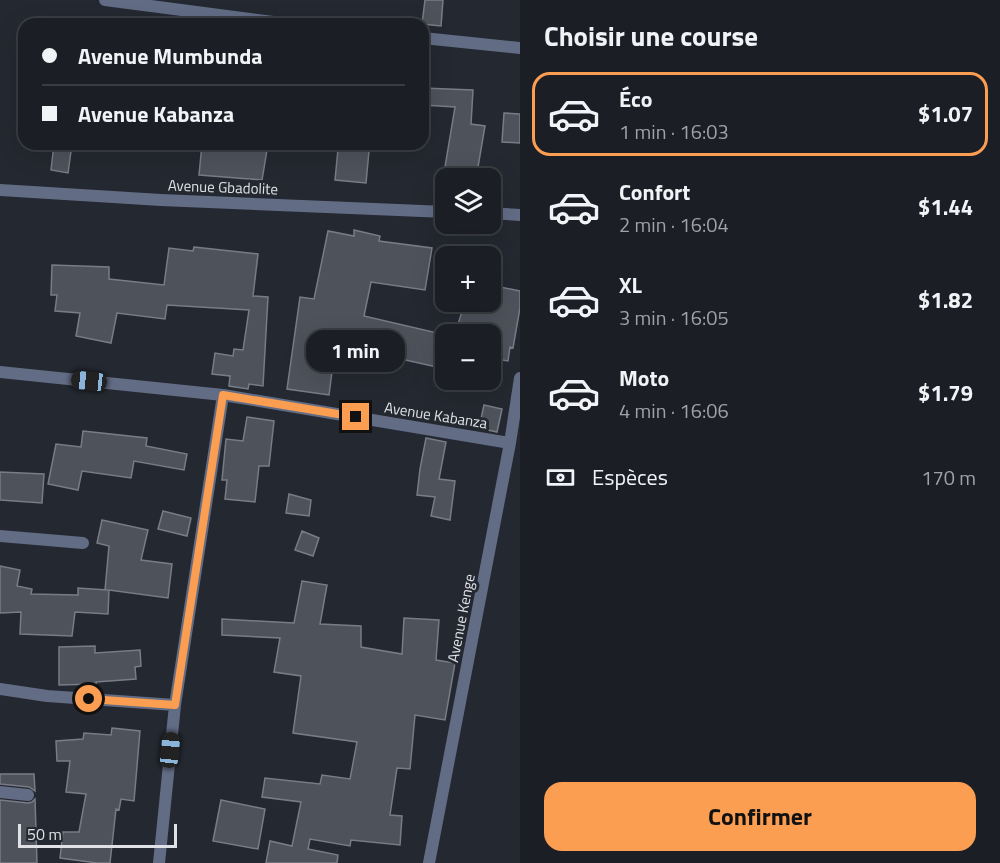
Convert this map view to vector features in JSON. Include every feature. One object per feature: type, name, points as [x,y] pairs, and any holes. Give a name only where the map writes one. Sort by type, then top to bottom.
[{"type":"street","points":[[105,0],[243,18]]},
{"type":"street","points":[[429,39],[520,48]]},
{"type":"street","name":"Avenue Gbadolite","points":[[0,190],[161,200],[435,212]]},
{"type":"street","points":[[501,214],[520,215]]},
{"type":"street","name":"Avenue Kabanza","points":[[0,372],[223,395],[510,442]]},
{"type":"street","name":"Avenue Kenge","points":[[429,863],[510,442],[520,378]]},
{"type":"street","points":[[159,863],[175,705],[223,395]]},
{"type":"street","points":[[0,536],[83,543]]},
{"type":"street","points":[[0,689],[47,696],[175,705]]},
{"type":"street","points":[[0,792],[28,795]]},
{"type":"building","points":[[425,0],[443,0],[441,26],[429,25],[429,18],[423,18]]},
{"type":"building","points":[[429,88],[473,90],[471,124],[485,126],[478,168],[445,167],[455,107],[429,105]]},
{"type":"building","points":[[504,113],[520,114],[520,143],[502,142]]},
{"type":"building","points":[[53,150],[71,150],[68,173],[51,170]]},
{"type":"building","points":[[201,150],[267,150],[262,180],[199,175]]},
{"type":"building","points":[[338,150],[369,151],[366,183],[335,180]]},
{"type":"building","points":[[354,230],[380,236],[379,241],[432,248],[425,290],[371,282],[364,316],[435,332],[435,367],[383,355],[335,349],[329,395],[287,389],[300,297],[314,299],[328,231],[354,236]]},
{"type":"building","points":[[194,247],[258,254],[253,296],[268,297],[263,386],[249,384],[248,389],[229,386],[230,376],[212,374],[215,353],[233,356],[234,349],[243,350],[249,310],[167,305],[165,319],[117,313],[111,343],[76,336],[80,313],[55,311],[57,295],[51,295],[52,265],[109,267],[109,279],[164,285],[169,248],[193,251]]},
{"type":"building","points":[[501,287],[520,291],[520,308],[513,348],[510,347],[508,361],[501,360],[501,324],[458,324],[462,312],[501,312]]},
{"type":"building","points":[[484,405],[502,409],[497,432],[479,428]]},
{"type":"building","points":[[247,417],[274,421],[269,466],[259,466],[255,502],[225,499],[227,480],[222,480],[226,439],[243,441]]},
{"type":"building","points":[[83,431],[147,438],[146,446],[187,454],[184,470],[134,461],[131,478],[82,471],[78,490],[48,484],[56,444],[81,447]]},
{"type":"building","points":[[426,438],[446,442],[439,479],[455,481],[450,520],[431,516],[435,497],[417,495]]},
{"type":"building","points":[[0,472],[44,474],[42,503],[0,500]]},
{"type":"building","points":[[289,494],[311,500],[309,516],[286,513]]},
{"type":"building","points":[[163,511],[191,518],[187,536],[158,529]]},
{"type":"building","points":[[102,520],[148,530],[141,560],[172,564],[168,598],[109,590],[108,614],[75,612],[72,636],[20,634],[21,612],[0,613],[0,566],[20,570],[17,586],[32,589],[31,594],[78,595],[78,588],[105,590],[109,546],[97,543]]},
{"type":"building","points":[[302,531],[319,538],[313,556],[295,550]]},
{"type":"building","points":[[302,581],[327,585],[320,624],[361,626],[361,647],[402,654],[404,618],[439,620],[436,660],[455,663],[445,720],[415,715],[410,769],[397,768],[390,815],[402,816],[400,845],[351,840],[350,846],[310,839],[308,849],[338,855],[337,863],[266,863],[270,841],[292,846],[301,802],[262,797],[265,778],[320,784],[322,775],[350,779],[357,742],[293,733],[301,676],[274,672],[280,638],[222,635],[222,619],[294,623]]},
{"type":"building","points":[[95,646],[95,653],[140,650],[141,666],[135,667],[136,679],[96,682],[96,684],[59,685],[59,647]]},
{"type":"building","points":[[112,728],[140,731],[134,801],[121,799],[119,810],[116,809],[110,863],[60,858],[63,832],[79,832],[86,794],[66,792],[70,761],[57,761],[56,741],[83,739],[84,733],[111,735]]},
{"type":"building","points":[[0,774],[34,774],[35,791],[29,787],[0,784]]},
{"type":"building","points":[[35,799],[37,863],[0,863],[0,800],[28,803]]},
{"type":"building","points":[[221,800],[265,809],[258,849],[213,841]]},
{"type":"route","points":[[89,699],[175,705],[223,395],[356,417]]}]
